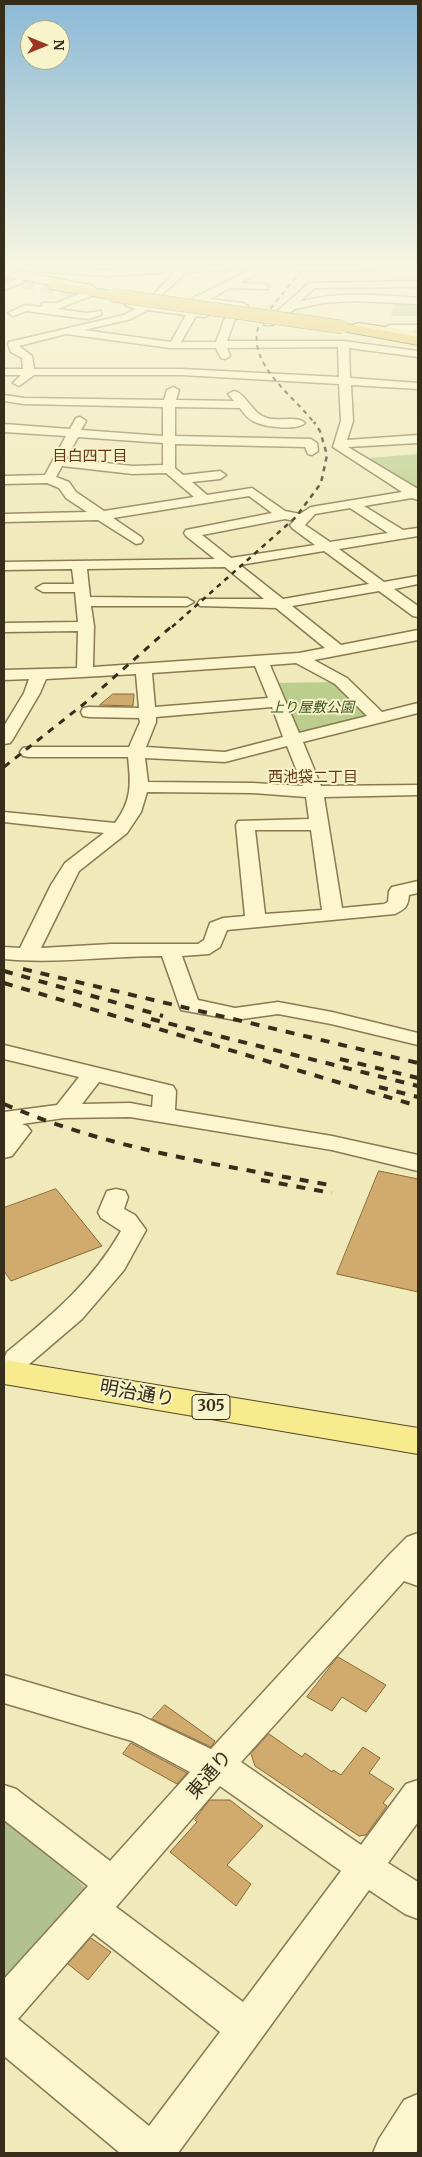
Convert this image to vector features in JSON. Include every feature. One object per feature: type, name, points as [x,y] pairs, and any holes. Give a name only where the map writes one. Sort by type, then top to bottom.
[{"type":"main road","name":"明治通り","points":[[8,1363],[418,1425]]},
{"type":"main road","name":"明治通り","points":[[8,1363],[418,1441]]},
{"type":"street","points":[[23,364],[29,367]]},
{"type":"street","points":[[5,390],[21,382],[29,367],[28,364]]},
{"type":"street","points":[[203,364],[218,374],[252,418],[261,421],[299,423]]},
{"type":"street","points":[[228,364],[233,374]]},
{"type":"street","points":[[345,364],[348,421],[339,447],[417,494]]},
{"type":"street","points":[[4,372],[29,367],[103,373],[178,372],[346,380],[418,386]]},
{"type":"street","points":[[169,469],[169,404],[178,372]]},
{"type":"street","points":[[49,479],[103,373]]},
{"type":"street","points":[[5,390],[24,401],[243,405]]},
{"type":"street","points":[[4,428],[170,440],[311,443],[312,450]]},
{"type":"street","points":[[340,444],[418,439]]},
{"type":"street","points":[[58,462],[133,470],[169,469],[204,499]]},
{"type":"street","points":[[180,479],[220,475]]},
{"type":"street","points":[[4,480],[49,479],[64,485],[71,495],[136,540]]},
{"type":"street","points":[[4,518],[100,516],[252,492],[284,515]]},
{"type":"street","points":[[417,494],[311,511],[297,524],[418,613]]},
{"type":"street","points":[[352,504],[418,544]]},
{"type":"street","points":[[304,518],[284,515],[191,532],[338,651]]},
{"type":"street","points":[[4,566],[228,563],[418,532]]},
{"type":"street","points":[[79,565],[84,607],[85,672]]},
{"type":"street","points":[[205,603],[280,604],[418,580]]},
{"type":"street","points":[[43,588],[84,607],[165,615]]},
{"type":"street","points":[[6,628],[84,607],[187,602]]},
{"type":"street","points":[[4,675],[39,675],[299,658],[418,635]]},
{"type":"street","points":[[299,658],[341,681],[379,718]]},
{"type":"street","points":[[261,661],[314,792],[334,915]]},
{"type":"street","points":[[27,955],[60,885],[72,866],[120,828],[132,812],[140,787],[136,752],[148,722],[149,713],[144,668]]},
{"type":"street","points":[[4,739],[32,693],[39,675]]},
{"type":"street","points":[[89,712],[149,713],[278,702]]},
{"type":"street","points":[[29,752],[136,752],[225,757],[418,708]]},
{"type":"street","points":[[140,787],[224,787],[314,792],[418,790]]},
{"type":"street","points":[[4,817],[120,828]]},
{"type":"street","points":[[256,921],[244,825],[319,824]]},
{"type":"street","points":[[4,953],[27,955],[111,950],[202,950],[213,943],[217,927],[223,924],[395,908],[398,905],[399,891],[418,887]]},
{"type":"street","points":[[170,951],[189,1005],[235,1014],[278,1008],[332,1018],[409,1038],[418,1038]]},
{"type":"street","points":[[4,1052],[165,1091],[163,1116]]},
{"type":"street","points":[[64,1111],[93,1074]]},
{"type":"street","points":[[4,1119],[64,1111],[130,1110],[332,1143],[418,1163]]},
{"type":"street","points":[[4,1125],[19,1131],[4,1151]]},
{"type":"street","points":[[8,1363],[73,1312],[115,1264],[134,1230],[126,1221],[110,1212],[116,1197]]},
{"type":"street","name":"東通り","points":[[4,2007],[219,1766],[290,1683],[412,1561]]},
{"type":"street","points":[[4,1689],[140,1729],[202,1761],[219,1766],[364,1868],[418,1902]]},
{"type":"street","points":[[4,2032],[153,2153],[418,1795]]},
{"type":"street","points":[[4,1800],[102,1897],[246,2028]]},
{"type":"street","points":[[393,2153],[418,2114]]},
{"type":"green space","points":[[418,454],[418,488],[368,458]]},
{"type":"green space","name":"上り屋敷公園","points":[[337,682],[374,718],[297,738],[273,683]]},
{"type":"green space","points":[[4,1812],[91,1893],[4,1988]]},
{"type":"building","points":[[113,694],[134,694],[133,706],[100,705]]},
{"type":"building","points":[[379,1171],[418,1179],[418,1292],[337,1274]]},
{"type":"building","points":[[56,1189],[102,1246],[11,1281],[4,1271],[4,1208]]},
{"type":"building","points":[[338,1657],[386,1685],[366,1712],[342,1697],[332,1711],[307,1697]]},
{"type":"building","points":[[165,1705],[215,1741],[211,1747],[152,1719]]},
{"type":"building","points":[[269,1734],[302,1757],[305,1753],[332,1772],[333,1770],[341,1775],[363,1747],[380,1758],[369,1773],[394,1789],[383,1803],[387,1806],[366,1835],[359,1836],[255,1766],[251,1754]]},
{"type":"building","points":[[131,1743],[187,1773],[177,1784],[123,1754]]},
{"type":"building","points":[[210,1800],[230,1800],[263,1826],[227,1865],[251,1884],[236,1906],[170,1852],[197,1822],[195,1820]]},
{"type":"building","points":[[91,1938],[111,1952],[88,1980],[68,1964]]},
{"type":"railway","points":[[263,364],[273,378],[315,424]]},
{"type":"railway","points":[[172,627],[296,517],[321,483],[327,455],[320,431],[314,422]]},
{"type":"railway","points":[[4,767],[85,703],[173,625]]},
{"type":"railway","points":[[23,969],[418,1063]]},
{"type":"railway","points":[[4,971],[163,1016]]},
{"type":"railway","points":[[4,983],[418,1106]]},
{"type":"railway","points":[[151,1019],[418,1086]]},
{"type":"railway","points":[[340,1059],[418,1078]]},
{"type":"railway","points":[[379,1087],[418,1097]]},
{"type":"railway","points":[[4,1104],[44,1120],[126,1145],[209,1163],[335,1186]]},
{"type":"railway","points":[[261,1180],[332,1193]]},
{"type":"district","name":"目白四丁目","points":[[90,457]]},
{"type":"district","name":"西池袋二丁目","points":[[313,778]]}]
